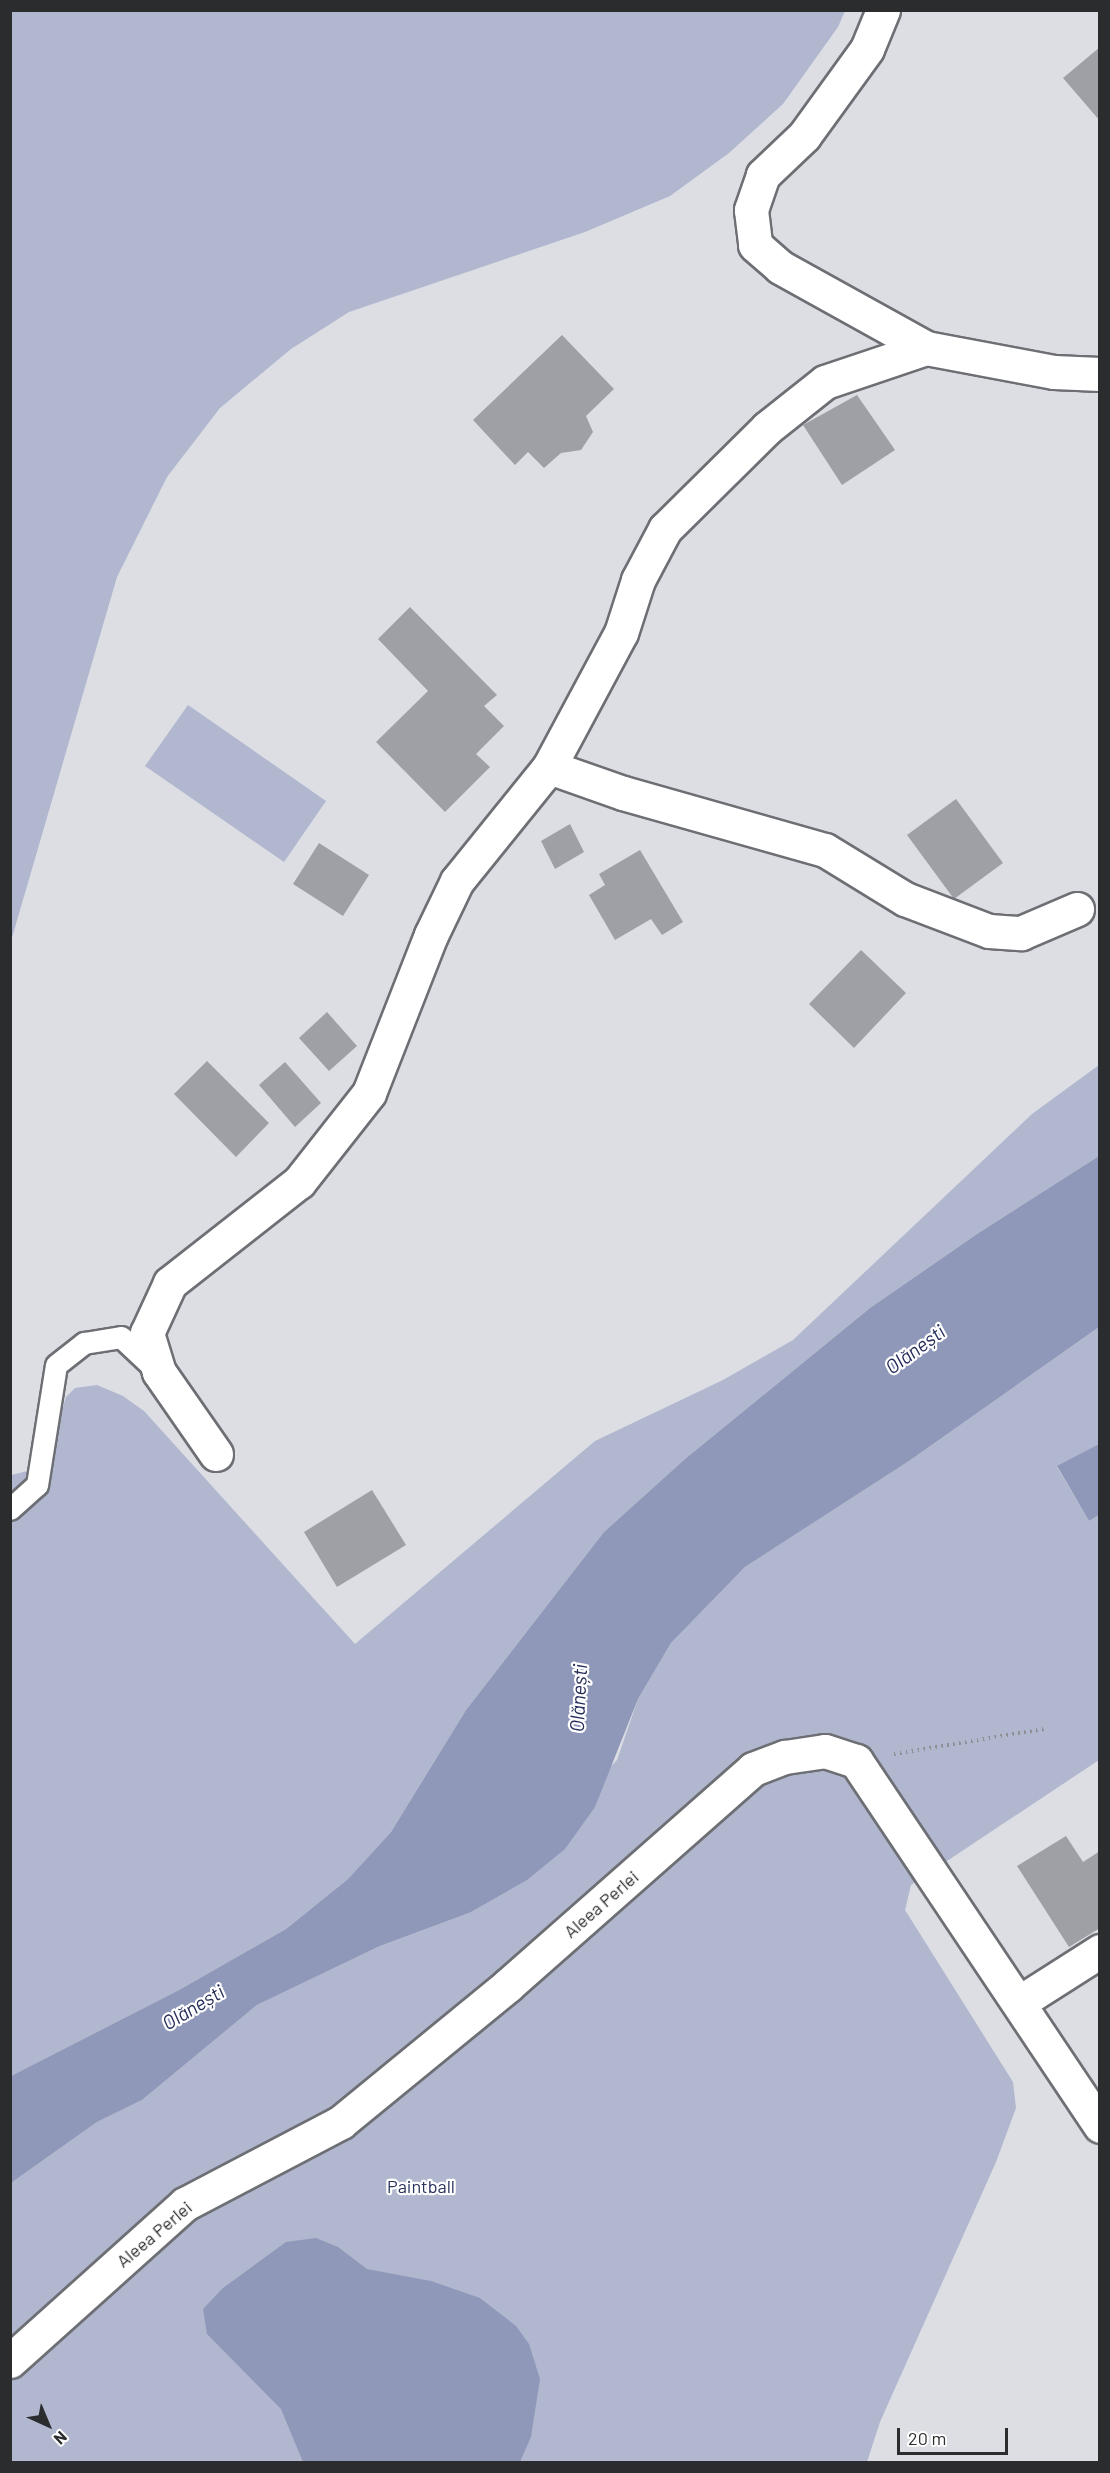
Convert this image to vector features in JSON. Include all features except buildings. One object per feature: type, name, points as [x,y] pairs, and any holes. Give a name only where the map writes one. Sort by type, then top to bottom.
[{"type":"street","points":[[883,10],[867,49],[811,126],[763,175],[751,210],[755,245],[780,267],[926,348],[1054,372],[1100,374]]},
{"type":"street","points":[[216,1454],[159,1372],[147,1333],[170,1283],[298,1182],[369,1093],[431,935],[457,881],[549,767],[621,633],[638,580],[665,529],[767,428],[825,382],[926,348]]},
{"type":"street","points":[[549,767],[623,793],[825,850],[905,899],[989,931],[1021,933],[1077,909]]},
{"type":"street","name":"Aleea Perlei","points":[[10,2361],[185,2204],[341,2122],[507,1986],[753,1769],[825,1750],[856,1761]]},
{"type":"street","points":[[856,1761],[1020,2002],[1100,2126]]},
{"type":"street","points":[[1020,2002],[1100,1951]]},
{"type":"lane","points":[[10,1509],[36,1485],[56,1365],[84,1343],[121,1337],[159,1372]]},
{"type":"path","points":[[856,1761],[1044,1729]]},
{"type":"green space","points":[[11,10],[845,11],[838,27],[783,104],[729,153],[670,196],[585,232],[349,312],[291,349],[220,408],[167,477],[117,577],[11,941]]},
{"type":"green space","points":[[188,705],[326,801],[284,862],[145,766]]},
{"type":"green space","points":[[1099,1065],[1099,1156],[977,1234],[870,1308],[685,1459],[604,1532],[466,1710],[391,1832],[348,1879],[286,1929],[179,1990],[11,2076],[11,1475],[32,1470],[48,1455],[66,1397],[75,1388],[97,1385],[123,1396],[144,1411],[355,1644],[595,1441],[723,1380],[793,1340],[1032,1114]]},
{"type":"green space","name":"Paintball","points":[[1099,1327],[1099,1444],[1057,1467],[1089,1521],[1099,1515],[1099,1760],[911,1885],[905,1910],[1013,2082],[1016,2108],[996,2162],[880,2422],[867,2462],[11,2462],[11,2183],[97,2122],[142,2100],[257,2005],[380,1946],[469,1913],[617,1760],[638,1699],[671,1643],[745,1567],[909,1461]]},
{"type":"water","name":"Olănești","points":[[1099,1156],[1099,1327],[909,1461],[745,1567],[671,1643],[638,1699],[595,1807],[565,1849],[527,1880],[469,1913],[380,1946],[257,2005],[142,2100],[97,2122],[11,2183],[11,2076],[179,1990],[286,1929],[348,1879],[391,1832],[466,1710],[604,1532],[685,1459],[870,1308],[977,1234]]},
{"type":"water","points":[[1099,1444],[1099,1515],[1089,1521],[1057,1466]]},
{"type":"water","points":[[316,2238],[338,2247],[367,2269],[431,2281],[480,2298],[516,2326],[529,2344],[540,2379],[531,2437],[520,2462],[303,2462],[281,2409],[207,2334],[203,2309],[223,2288],[286,2242]]}]
